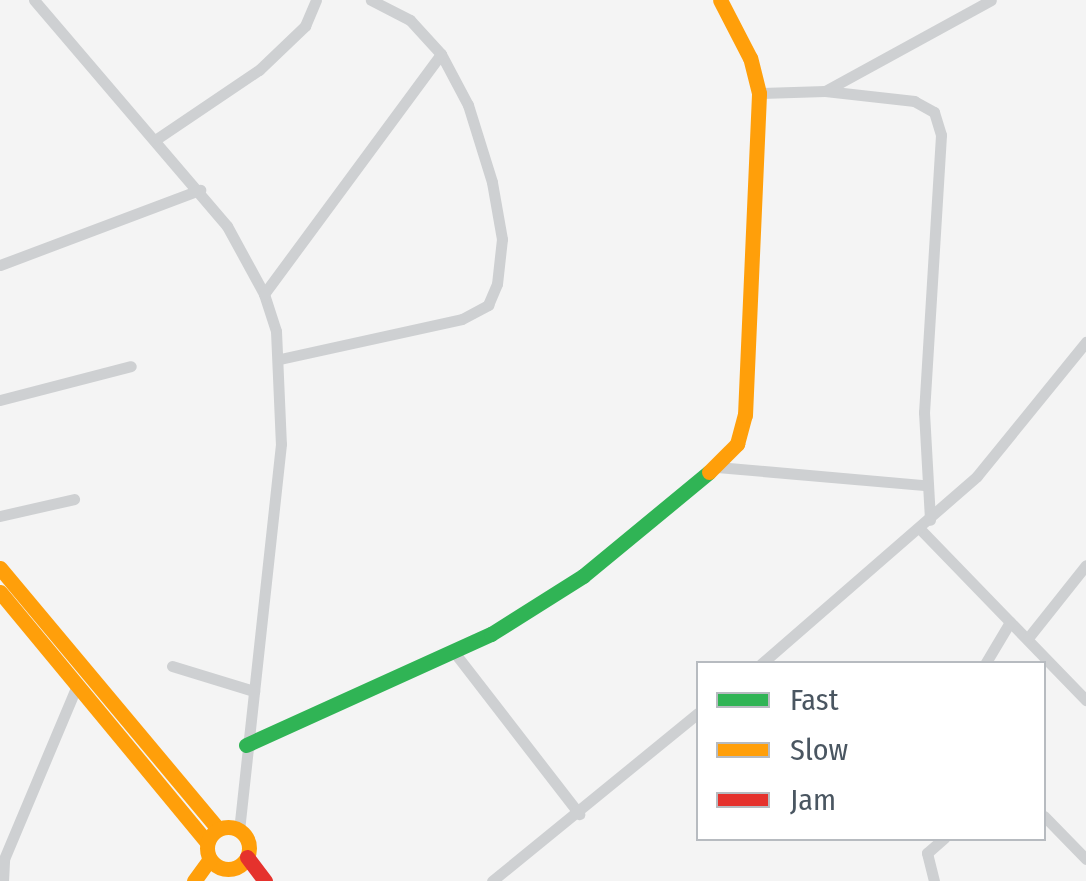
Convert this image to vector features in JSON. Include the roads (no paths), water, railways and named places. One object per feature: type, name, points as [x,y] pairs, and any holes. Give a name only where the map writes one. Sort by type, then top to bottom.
[{"type":"street","points":[[34,0],[200,190],[264,294],[280,359],[280,460],[246,746],[240,830],[248,842],[247,857],[238,875],[209,860]]},
{"type":"street","points":[[158,138],[259,70],[305,26],[316,0]]},
{"type":"street","points":[[280,359],[462,319],[488,305],[502,238],[492,182],[468,106],[441,54],[410,20],[372,0]]},
{"type":"street","points":[[246,746],[454,652],[583,576],[717,467],[736,444],[745,415],[759,93],[750,58],[720,0]]},
{"type":"street","points":[[824,92],[992,0]]},
{"type":"street","points":[[264,294],[441,54]]},
{"type":"street","points":[[759,93],[824,92],[914,101],[934,112],[941,135],[925,525],[1010,622],[1086,700]]},
{"type":"street","points":[[0,265],[200,190]]},
{"type":"street","points":[[765,661],[925,525],[1036,408],[1086,342]]},
{"type":"street","points":[[0,400],[130,366]]},
{"type":"street","points":[[717,467],[924,485]]},
{"type":"street","points":[[0,516],[74,499]]},
{"type":"street","points":[[1028,638],[1086,565]]},
{"type":"street","points":[[0,568],[212,836],[209,860],[194,881]]},
{"type":"street","points":[[0,592],[212,836]]},
{"type":"street","points":[[987,661],[1010,622]]},
{"type":"street","points":[[454,652],[578,814]]},
{"type":"street","points":[[172,666],[254,691]]},
{"type":"street","points":[[4,881],[4,858],[77,685]]},
{"type":"street","points":[[492,881],[696,715]]},
{"type":"street","points":[[1046,818],[1086,859]]},
{"type":"street","points":[[212,836],[240,830]]},
{"type":"street","points":[[934,881],[927,853],[941,841]]},
{"type":"street","points":[[247,857],[265,881]]}]
